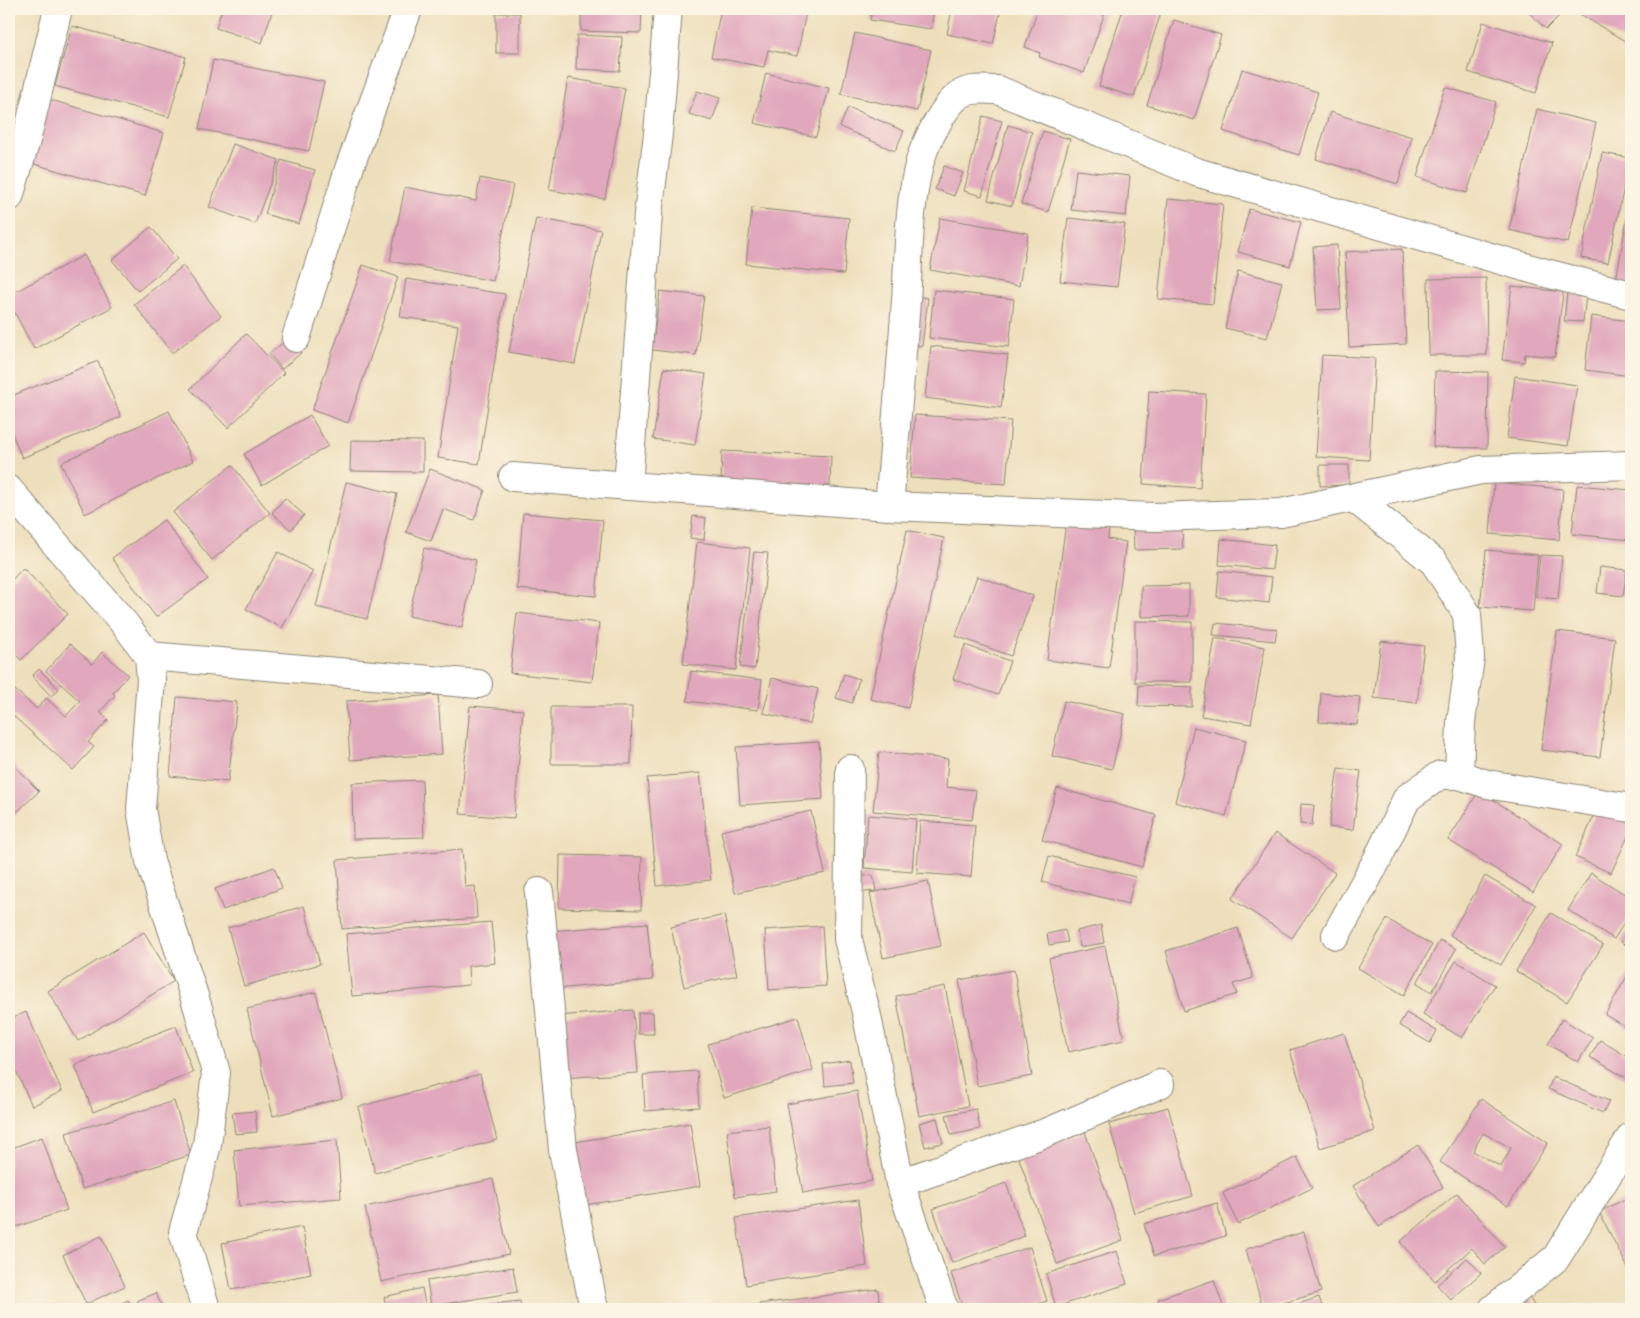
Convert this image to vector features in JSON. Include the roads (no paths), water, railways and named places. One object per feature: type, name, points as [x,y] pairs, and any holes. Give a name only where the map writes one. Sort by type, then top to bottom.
[{"type":"street","points":[[9,197],[27,137],[58,9]]},
{"type":"street","points":[[296,338],[350,166],[408,9]]},
{"type":"street","points":[[628,486],[648,214],[658,134],[668,9]]},
{"type":"street","points":[[889,506],[912,210],[919,164],[943,113],[956,97],[967,90],[998,90],[1196,172],[1542,272],[1631,295]]},
{"type":"street","points":[[513,477],[889,506],[1154,516],[1281,513],[1481,470],[1631,465]]},
{"type":"street","points":[[9,490],[124,623],[149,656],[151,680],[141,809],[150,861],[198,1008],[216,1073],[207,1145],[183,1232],[206,1309]]},
{"type":"street","points":[[1354,498],[1434,562],[1467,614],[1470,658],[1461,722],[1458,775]]},
{"type":"street","points":[[149,656],[478,684]]},
{"type":"street","points":[[850,769],[848,939],[867,1016],[900,1183],[944,1309]]},
{"type":"street","points":[[1336,934],[1377,860],[1407,798],[1440,775],[1458,775],[1487,784],[1631,808]]},
{"type":"street","points":[[539,892],[563,1150],[594,1309]]},
{"type":"street","points":[[900,1183],[1048,1132],[1160,1084]]},
{"type":"street","points":[[1493,1309],[1556,1258],[1631,1137]]}]
